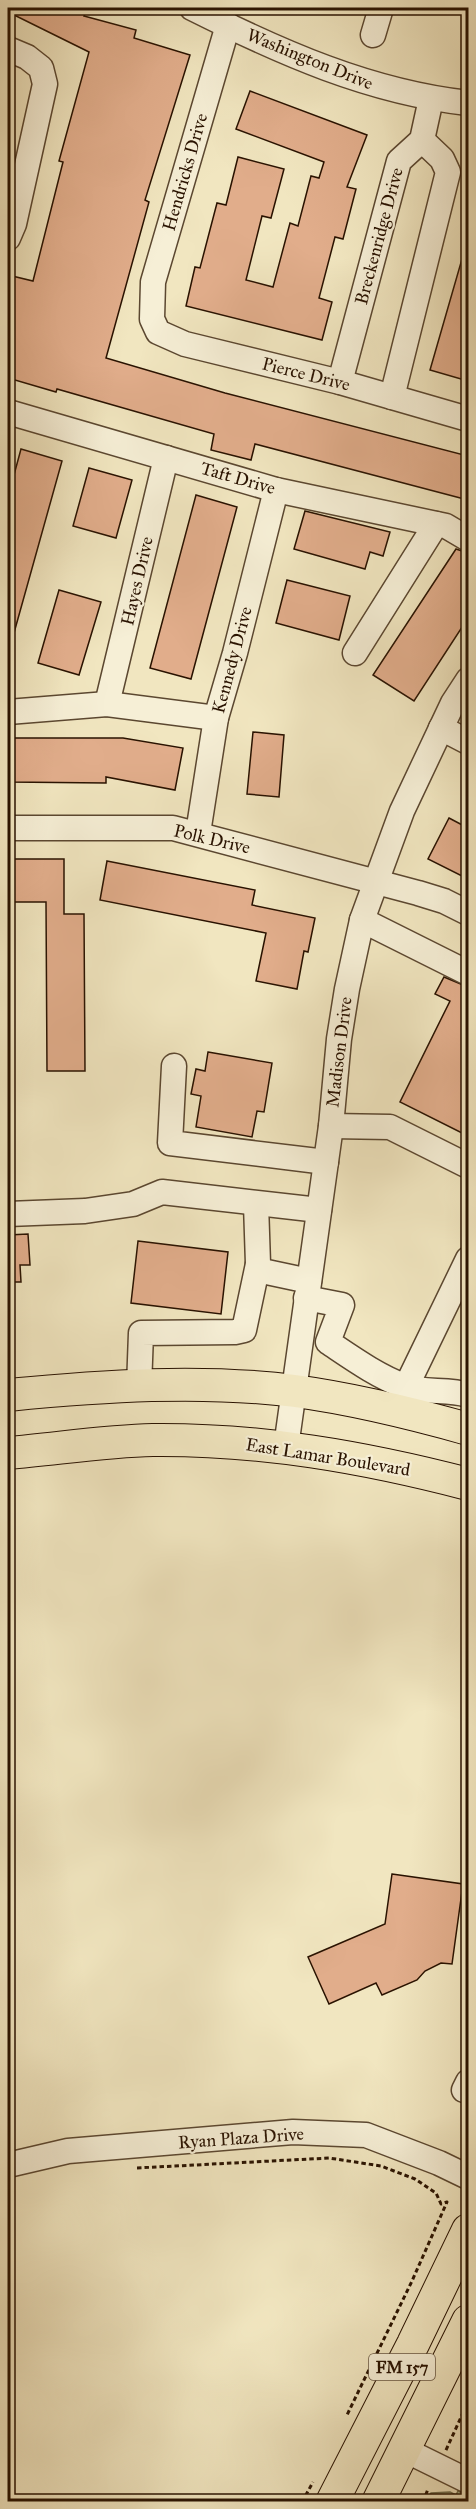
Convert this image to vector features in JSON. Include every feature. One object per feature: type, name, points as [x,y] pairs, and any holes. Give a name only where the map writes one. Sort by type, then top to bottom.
[{"type":"main road","points":[[8,1395],[100,1387],[211,1386],[402,1398],[468,1429]]},
{"type":"main road","name":"East Lamar Boulevard","points":[[8,1453],[151,1440],[286,1446],[414,1470],[468,1484]]},
{"type":"main road","name":"FM 157","points":[[332,2502],[468,2230]]},
{"type":"main road","name":"FM 157","points":[[378,2502],[468,2321]]},
{"type":"street","name":"Washington Drive","points":[[192,8],[313,64],[371,84],[431,99],[468,103]]},
{"type":"street","points":[[373,35],[381,8]]},
{"type":"street","name":"Hendricks Drive","points":[[152,319],[153,282],[228,25]]},
{"type":"street","points":[[8,49],[27,57],[41,68],[45,84],[14,224],[8,238]]},
{"type":"street","points":[[393,398],[448,172],[442,159],[422,140],[431,99]]},
{"type":"street","name":"Breckenridge Drive","points":[[340,382],[399,161],[422,140]]},
{"type":"street","name":"Pierce Drive","points":[[152,319],[158,332],[185,344],[340,382],[468,419]]},
{"type":"street","name":"Taft Drive","points":[[8,412],[276,490],[446,526],[468,539]]},
{"type":"street","name":"Hayes Drive","points":[[107,704],[166,459]]},
{"type":"street","name":"Kennedy Drive","points":[[198,833],[216,718],[235,653],[276,490]]},
{"type":"street","points":[[355,653],[436,524]]},
{"type":"street","name":"Madison Drive","points":[[286,1446],[331,1126],[347,989],[362,920],[402,811],[453,703],[468,680]]},
{"type":"street","points":[[8,712],[107,704],[216,718]]},
{"type":"street","points":[[441,728],[468,742]]},
{"type":"street","name":"Polk Drive","points":[[8,828],[172,828],[198,833],[444,901],[468,913]]},
{"type":"street","points":[[362,920],[468,973]]},
{"type":"street","points":[[174,1066],[170,1143],[326,1162]]},
{"type":"street","points":[[331,1126],[390,1127],[468,1166]]},
{"type":"street","points":[[8,1214],[86,1211],[133,1204],[162,1192],[319,1210]]},
{"type":"street","points":[[139,1387],[141,1333],[236,1332],[244,1329],[258,1264],[256,1204]]},
{"type":"street","points":[[402,1398],[468,1259]]},
{"type":"street","points":[[258,1264],[262,1271],[342,1305],[328,1342],[363,1365],[402,1398],[459,1392],[468,1395]]},
{"type":"street","name":"Ryan Plaza Drive","points":[[8,2164],[68,2151],[293,2132],[366,2135],[439,2163],[468,2177]]},
{"type":"street","points":[[405,2450],[468,2481]]},
{"type":"path","points":[[126,2168],[329,2158],[381,2166],[415,2179],[436,2193],[441,2204],[447,2202],[345,2420]]},
{"type":"path","points":[[444,2455],[468,2402]]},
{"type":"path","points":[[302,2502],[318,2473]]},
{"type":"path","points":[[423,2502],[428,2489]]},
{"type":"green space","points":[[458,2491],[468,2496],[468,2501],[426,2501],[431,2493],[450,2492],[456,2495]]},
{"type":"building","points":[[8,8],[88,8],[84,16],[136,30],[134,38],[190,55],[145,200],[149,202],[106,358],[225,393],[468,456],[468,500],[255,444],[251,460],[211,450],[214,434],[57,389],[56,392],[8,378],[8,275],[33,281],[63,162],[59,161],[89,52],[8,12]]},
{"type":"building","points":[[250,91],[367,135],[347,187],[356,189],[343,239],[335,237],[319,298],[332,302],[322,340],[186,306],[195,267],[200,268],[217,203],[226,205],[238,157],[284,169],[271,218],[262,216],[246,280],[273,287],[290,223],[298,226],[311,176],[319,178],[324,162],[236,129]]},
{"type":"building","points":[[464,252],[468,253],[468,381],[430,370]]},
{"type":"building","points":[[21,449],[62,461],[12,640],[8,639],[8,497]]},
{"type":"building","points":[[89,468],[132,480],[116,538],[73,526]]},
{"type":"building","points":[[196,495],[237,507],[191,679],[150,668]]},
{"type":"building","points":[[305,511],[390,532],[383,556],[370,552],[365,569],[294,549]]},
{"type":"building","points":[[456,549],[468,553],[468,618],[414,701],[373,675]]},
{"type":"building","points":[[287,580],[350,596],[339,640],[276,623]]},
{"type":"building","points":[[59,590],[101,602],[79,675],[38,663]]},
{"type":"building","points":[[253,732],[284,735],[279,797],[247,794]]},
{"type":"building","points":[[8,738],[123,738],[183,748],[175,790],[106,777],[106,783],[8,782]]},
{"type":"building","points":[[449,818],[468,828],[468,879],[428,859]]},
{"type":"building","points":[[8,859],[64,859],[64,914],[84,914],[85,1071],[47,1071],[46,902],[8,902]]},
{"type":"building","points":[[107,861],[255,890],[252,905],[315,918],[308,952],[304,951],[297,989],[256,981],[266,933],[100,900]]},
{"type":"building","points":[[444,977],[468,987],[468,1136],[400,1102],[450,1001],[435,994]]},
{"type":"building","points":[[208,1052],[272,1063],[264,1112],[257,1111],[252,1137],[196,1127],[201,1096],[191,1094],[196,1069],[205,1071]]},
{"type":"building","points":[[28,1234],[30,1265],[20,1265],[21,1282],[8,1282],[8,1235]]},
{"type":"building","points":[[138,1241],[228,1252],[221,1314],[131,1303]]},
{"type":"building","points":[[392,1874],[463,1884],[452,1964],[441,1963],[425,1971],[417,1980],[382,1995],[376,1983],[329,2004],[308,1957],[385,1924]]}]
